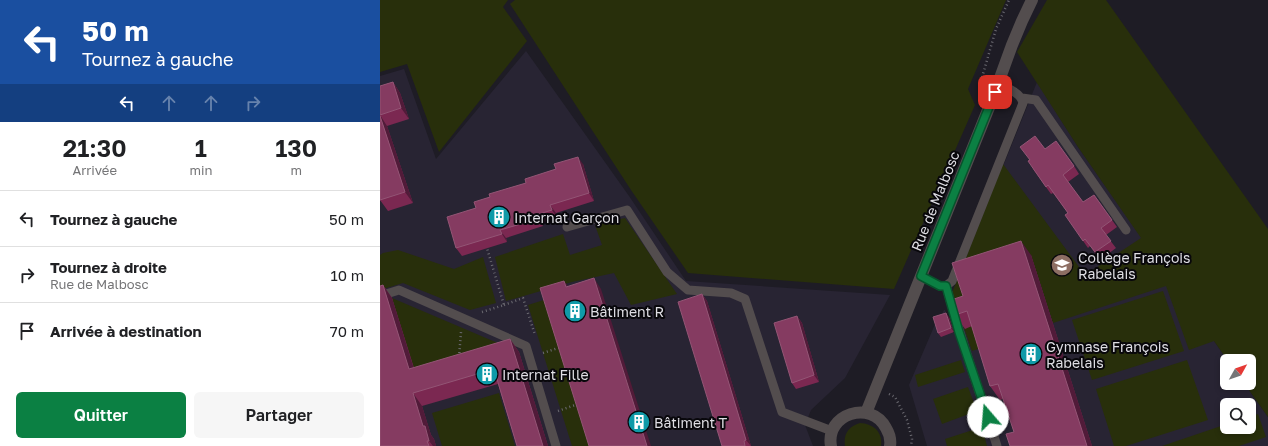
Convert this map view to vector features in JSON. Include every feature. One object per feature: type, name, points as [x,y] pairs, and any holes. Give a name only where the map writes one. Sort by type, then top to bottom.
[{"type":"street","name":"Rue de Malbosc","points":[[866,413],[992,100],[1012,45],[1032,0]]},
{"type":"street","points":[[830,446],[832,431],[837,422],[846,415],[856,412],[875,416],[884,423],[888,432],[890,446]]},
{"type":"lane","points":[[998,84],[1022,98],[1036,100],[1126,230]]},
{"type":"lane","points":[[921,276],[940,286],[946,286],[952,281],[1023,103],[1022,98]]},
{"type":"lane","points":[[567,227],[627,210],[667,272],[688,290],[731,293],[745,299],[782,412],[832,431]]},
{"type":"lane","points":[[946,286],[959,332],[975,375],[997,446]]},
{"type":"lane","points":[[380,296],[399,290],[526,346],[556,446]]},
{"type":"path","points":[[992,100],[978,92],[996,29],[1009,0]]},
{"type":"path","points":[[459,363],[462,318],[504,305],[485,242]]},
{"type":"path","points":[[540,354],[562,347]]},
{"type":"path","points":[[876,388],[894,397],[907,420],[912,439],[911,446]]},
{"type":"path","points":[[558,411],[579,404]]},
{"type":"shaded area","points":[[526,51],[629,196],[686,281],[890,295],[845,378],[811,410],[805,425],[813,446],[380,446],[380,76],[404,69],[436,159]]},
{"type":"shaded area","name":"Collège François Rabelais","points":[[1037,82],[1078,147],[1223,354],[1220,354],[1220,390],[1249,390],[1255,398],[1220,398],[1220,434],[1256,434],[1256,400],[1268,417],[1268,446],[927,446],[909,385],[936,322],[939,320],[944,310],[953,333],[964,330],[952,293]]},
{"type":"green space","points":[[380,0],[508,0],[503,7],[527,41],[439,152],[407,64],[380,72]]},
{"type":"green space","points":[[515,0],[1006,0],[968,89],[975,105],[894,289],[688,273],[631,190],[510,4]]},
{"type":"green space","points":[[1047,0],[1106,0],[1268,229],[1268,417],[1249,390],[1256,390],[1256,354],[1223,354],[1214,341],[1189,350],[1166,286],[1053,323],[1031,255],[984,347],[972,351],[952,293],[1003,164],[1085,275],[1141,238],[1078,147],[1017,52]]},
{"type":"green space","points":[[625,218],[677,294],[631,305],[614,273],[572,282],[506,301],[495,257],[563,234],[570,255],[602,245],[595,225]]},
{"type":"green space","points":[[398,250],[454,269],[483,257],[496,303],[470,310],[403,283],[380,290],[380,255]]},
{"type":"green space","points":[[1163,291],[1184,351],[1092,380],[1072,320]]},
{"type":"green space","points":[[392,298],[519,352],[418,382]]},
{"type":"green space","points":[[547,299],[629,378],[635,396],[583,412],[593,446],[572,446],[528,305]]},
{"type":"green space","points":[[961,360],[965,372],[918,387],[915,375]]},
{"type":"green space","points":[[1187,360],[1208,420],[1126,446],[1114,446],[1096,389]]},
{"type":"green space","points":[[968,387],[977,411],[942,424],[933,399]]},
{"type":"green space","points":[[499,393],[515,446],[442,446],[432,413]]},
{"type":"green space","points":[[1258,414],[1266,437],[1239,446],[1162,446],[1220,426],[1220,434],[1256,434],[1256,415]]},
{"type":"green space","points":[[860,423],[873,427],[879,433],[881,437],[881,446],[845,446],[846,434],[850,428]]},
{"type":"green space","points":[[982,427],[987,446],[947,446],[945,439]]},
{"type":"building","points":[[393,82],[401,108],[380,115],[380,86]]},
{"type":"building","points":[[380,116],[405,192],[380,200]]},
{"type":"building","points":[[1035,136],[1045,149],[1056,141],[1074,166],[1063,175],[1083,202],[1094,195],[1112,220],[1101,228],[1111,241],[1095,252],[1085,239],[1083,241],[1065,215],[1068,213],[1048,185],[1046,187],[1028,161],[1030,160],[1020,147]]},
{"type":"building","points":[[578,157],[589,193],[550,205],[552,210],[536,215],[538,219],[500,230],[502,234],[456,248],[447,217],[476,208],[474,202],[490,197],[489,194],[526,183],[525,179],[556,169],[554,164]]},
{"type":"building","name":"Gymnase François Rabelais","points":[[1021,241],[1087,446],[1010,446],[1006,434],[1014,432],[998,384],[990,386],[967,311],[955,315],[951,300],[963,296],[952,263]]},
{"type":"building","points":[[594,278],[647,446],[589,446],[540,288],[564,281],[566,287]]},
{"type":"building","name":"Internat Fille","points":[[383,285],[409,369],[510,339],[543,446],[517,446],[494,369],[413,393],[423,426],[425,426],[429,446],[380,446],[380,286]]},
{"type":"building","points":[[702,294],[746,440],[744,441],[745,446],[722,446],[678,302]]},
{"type":"building","points":[[946,313],[951,328],[938,333],[933,317]]},
{"type":"building","points":[[797,316],[814,375],[792,383],[774,323]]},
{"type":"place","name":"Internat Garçon","points":[[499,217]]},
{"type":"place","name":"Collège François Rabelais","points":[[1062,265]]},
{"type":"place","name":"Bâtiment R","points":[[575,311]]},
{"type":"place","name":"Gymnase François Rabelais","points":[[1031,354]]},
{"type":"place","name":"Internat Fille","points":[[487,374]]},
{"type":"place","name":"Bâtiment T","points":[[639,422]]},
{"type":"route","points":[[988,417],[975,375],[959,332],[946,286],[940,286],[921,276],[995,92]]}]
